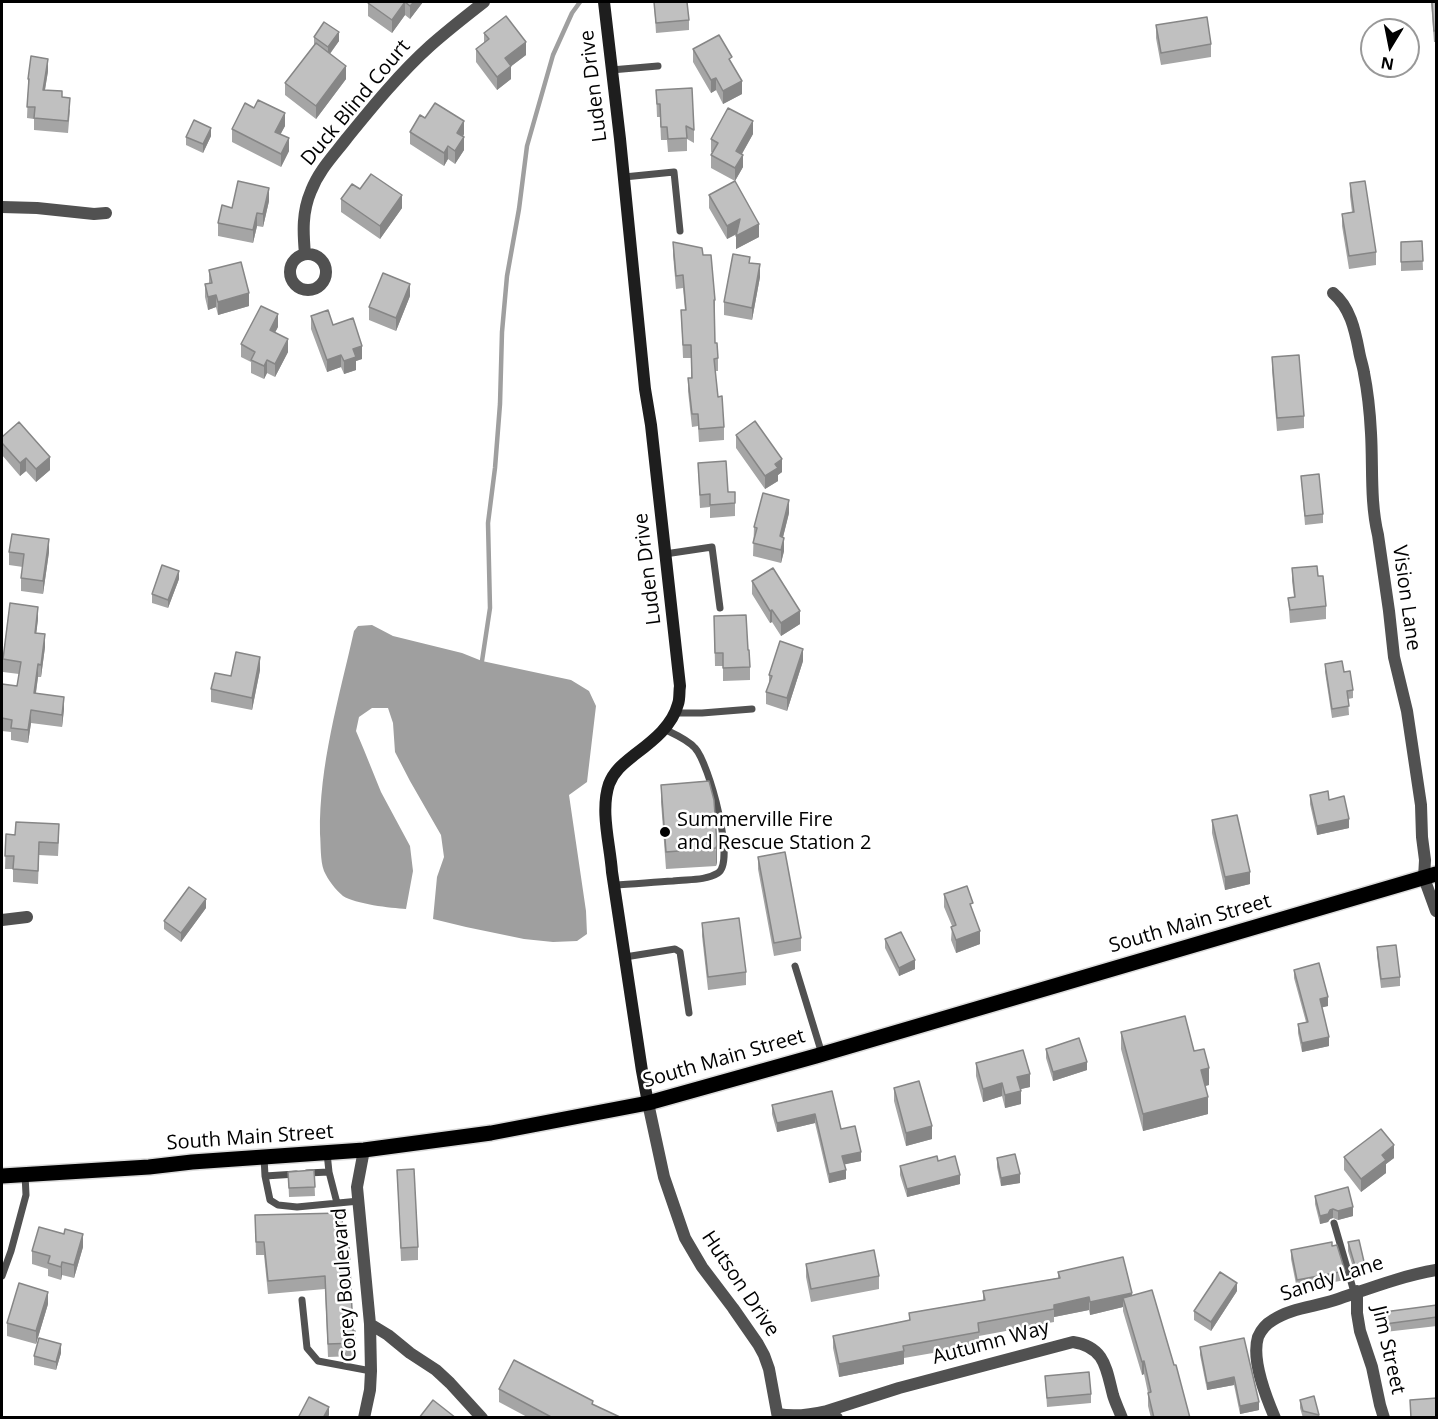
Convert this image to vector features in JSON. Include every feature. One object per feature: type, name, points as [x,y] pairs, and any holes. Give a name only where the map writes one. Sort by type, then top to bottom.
[{"type":"main road","name":"South Main Street","points":[[2,1176],[364,1150],[491,1133],[648,1103],[1430,876]]},
{"type":"street","name":"Duck Blind Court","points":[[305,254],[304,211],[320,172],[400,76],[429,47],[484,2]]},
{"type":"street","name":"Luden Drive","points":[[604,2],[645,389],[654,448],[680,686],[678,704],[664,729],[617,769],[609,784],[606,803],[605,824],[648,1103]]},
{"type":"street","points":[[2,207],[106,213]]},
{"type":"street","name":"Vision Lane","points":[[1333,293],[1340,299],[1350,317],[1358,340],[1365,375],[1371,433],[1371,478],[1375,523],[1394,657],[1407,711],[1421,805],[1425,860],[1437,911]]},
{"type":"street","points":[[2,920],[27,917]]},
{"type":"street","name":"Hutson Drive","points":[[648,1103],[664,1177],[685,1238],[702,1267],[764,1355],[778,1416]]},
{"type":"street","name":"Corey Boulevard","points":[[364,1150],[357,1187],[370,1324],[370,1390],[364,1418]]},
{"type":"street","name":"Sandy Lane","points":[[1275,1418],[1257,1361],[1258,1339],[1263,1329],[1271,1321],[1280,1316],[1401,1277],[1437,1270]]},
{"type":"street","name":"Jim Street","points":[[1356,1292],[1360,1331],[1372,1367],[1384,1418]]},
{"type":"street","points":[[370,1324],[436,1370],[482,1418]]},
{"type":"street","name":"Autumn Way","points":[[778,1416],[832,1414],[899,1388],[1073,1342],[1086,1344],[1103,1360],[1122,1418]]},
{"type":"lane","points":[[611,70],[658,66]]},
{"type":"lane","points":[[624,177],[674,172],[680,231]]},
{"type":"lane","points":[[665,554],[712,546],[720,608]]},
{"type":"lane","points":[[674,713],[752,709]]},
{"type":"lane","points":[[614,885],[702,878],[717,874],[723,869],[725,860],[716,798],[701,757],[695,747],[664,729]]},
{"type":"lane","points":[[625,957],[675,949],[680,952],[688,1013]]},
{"type":"lane","points":[[795,966],[822,1054]]},
{"type":"lane","points":[[327,1153],[337,1203]]},
{"type":"lane","points":[[264,1157],[270,1200],[278,1205],[297,1207],[359,1201]]},
{"type":"lane","points":[[266,1176],[329,1172]]},
{"type":"lane","points":[[2,1276],[26,1195],[25,1174]]},
{"type":"lane","points":[[1334,1223],[1356,1292]]},
{"type":"lane","points":[[302,1300],[307,1348],[318,1361],[371,1371]]},
{"type":"shaded area","points":[[372,625],[393,636],[462,653],[482,661],[571,680],[589,691],[596,706],[587,782],[569,795],[586,911],[587,934],[577,941],[553,942],[524,939],[433,919],[437,877],[444,857],[441,835],[395,752],[393,723],[388,708],[372,708],[359,717],[356,731],[381,792],[410,846],[413,871],[406,909],[349,899],[343,896],[330,881],[323,867],[320,834],[326,757],[354,631],[358,626]]},
{"type":"building","points":[[369,2],[405,2],[392,20]]},
{"type":"building","points":[[654,2],[687,2],[689,20],[656,23]]},
{"type":"building","points":[[1432,2],[1437,2],[1437,30],[1434,31]]},
{"type":"building","points":[[506,16],[526,42],[505,58],[511,66],[497,77],[476,49],[489,39],[484,33]]},
{"type":"building","points":[[1207,17],[1211,44],[1161,53],[1156,25]]},
{"type":"building","points":[[324,22],[339,32],[328,47],[314,37]]},
{"type":"building","points":[[719,35],[742,81],[723,91],[716,78],[711,80],[693,49]]},
{"type":"building","points":[[316,43],[346,66],[316,106],[285,83]]},
{"type":"building","points":[[31,56],[48,59],[43,90],[62,91],[62,97],[70,98],[68,121],[34,118],[35,107],[27,107]]},
{"type":"building","points":[[692,88],[694,130],[686,126],[687,138],[668,139],[667,127],[661,127],[660,104],[657,104],[656,90]]},
{"type":"building","points":[[258,100],[285,113],[275,132],[289,138],[281,154],[232,129],[245,103],[254,108]]},
{"type":"building","points":[[435,103],[464,121],[457,133],[464,137],[455,151],[448,146],[444,153],[410,132],[420,115],[425,118]]},
{"type":"building","points":[[728,108],[753,121],[736,151],[743,155],[735,168],[711,155],[718,143],[711,139]]},
{"type":"building","points":[[194,120],[211,128],[203,144],[186,137]]},
{"type":"building","points":[[371,174],[402,195],[380,226],[341,199],[352,184],[360,189]]},
{"type":"building","points":[[238,181],[269,188],[263,214],[257,213],[253,230],[218,223],[222,205],[232,208]]},
{"type":"building","points":[[735,181],[759,224],[736,236],[740,219],[727,226],[709,195]]},
{"type":"building","points":[[1365,181],[1376,252],[1349,256],[1342,214],[1354,212],[1350,183]]},
{"type":"building","points":[[1422,241],[1423,261],[1401,262],[1401,242]]},
{"type":"building","points":[[673,242],[702,248],[703,255],[711,255],[715,300],[715,343],[717,343],[718,358],[714,359],[718,397],[722,396],[724,427],[699,429],[698,414],[692,414],[688,378],[692,378],[691,345],[683,345],[681,310],[686,310],[683,275],[676,276]]},
{"type":"building","points":[[733,254],[750,257],[749,263],[760,264],[752,308],[724,302]]},
{"type":"building","points":[[241,262],[249,293],[218,302],[216,295],[208,297],[205,284],[212,283],[209,270]]},
{"type":"building","points":[[383,273],[410,284],[396,318],[369,307]]},
{"type":"building","points":[[261,306],[278,314],[270,330],[288,339],[275,364],[267,360],[264,366],[251,360],[255,352],[241,344]]},
{"type":"building","points":[[328,310],[333,325],[353,318],[362,346],[353,349],[356,357],[344,361],[341,355],[327,360],[311,316]]},
{"type":"building","points":[[1299,355],[1304,416],[1277,418],[1272,357]]},
{"type":"building","points":[[755,421],[782,459],[775,464],[778,468],[765,476],[736,435]]},
{"type":"building","points":[[19,422],[50,457],[36,469],[26,458],[20,463],[2,443],[2,437]]},
{"type":"building","points":[[726,461],[728,492],[735,492],[735,503],[710,505],[710,494],[700,495],[698,463]]},
{"type":"building","points":[[1319,474],[1323,514],[1305,516],[1301,476]]},
{"type":"building","points":[[763,493],[789,500],[780,536],[784,538],[781,550],[753,543],[757,528],[754,527]]},
{"type":"building","points":[[12,534],[49,539],[43,581],[21,578],[24,554],[9,552]]},
{"type":"building","points":[[162,565],[179,571],[168,600],[152,594]]},
{"type":"building","points":[[1317,566],[1318,576],[1323,576],[1326,606],[1290,610],[1288,598],[1295,597],[1292,568]]},
{"type":"building","points":[[773,568],[800,611],[781,623],[772,610],[770,611],[752,581]]},
{"type":"building","points":[[10,603],[38,607],[35,633],[45,634],[34,693],[64,697],[62,715],[31,710],[28,730],[11,728],[12,720],[2,718],[2,684],[17,686],[21,662],[3,659]]},
{"type":"building","points":[[746,615],[750,667],[723,668],[723,653],[715,653],[714,616]]},
{"type":"building","points":[[780,641],[803,649],[787,698],[766,692]]},
{"type":"building","points":[[236,652],[260,657],[252,698],[211,689],[215,673],[231,676]]},
{"type":"building","points":[[1342,661],[1344,672],[1350,671],[1353,690],[1347,691],[1349,706],[1332,709],[1325,664]]},
{"type":"building","points":[[709,781],[714,800],[716,848],[666,852],[661,785]]},
{"type":"building","points":[[1328,791],[1329,800],[1344,796],[1349,819],[1317,826],[1310,795]]},
{"type":"building","points":[[1237,815],[1250,872],[1225,877],[1212,820]]},
{"type":"building","points":[[16,822],[59,824],[58,843],[39,842],[38,871],[13,869],[14,856],[5,856],[6,834],[15,835]]},
{"type":"building","points":[[785,852],[801,938],[774,943],[758,857]]},
{"type":"building","points":[[967,886],[973,903],[970,904],[980,931],[956,940],[951,927],[956,925],[944,894]]},
{"type":"building","points":[[189,887],[206,899],[181,933],[164,921]]},
{"type":"building","points":[[739,918],[746,972],[708,977],[702,923]]},
{"type":"building","points":[[901,932],[915,960],[899,968],[885,939]]},
{"type":"building","points":[[1396,945],[1400,977],[1381,979],[1377,947]]},
{"type":"building","points":[[1319,963],[1328,997],[1320,999],[1329,1037],[1302,1043],[1298,1024],[1308,1022],[1294,970]]},
{"type":"building","points":[[1185,1016],[1194,1051],[1204,1049],[1209,1068],[1201,1070],[1208,1097],[1143,1114],[1121,1032]]},
{"type":"building","points":[[1079,1038],[1087,1062],[1053,1072],[1046,1049]]},
{"type":"building","points":[[1023,1050],[1030,1074],[1017,1077],[1021,1091],[1005,1095],[1002,1083],[983,1089],[976,1063]]},
{"type":"building","points":[[919,1081],[932,1126],[906,1133],[894,1088]]},
{"type":"building","points":[[832,1091],[841,1129],[855,1126],[861,1152],[842,1156],[846,1170],[829,1174],[815,1114],[777,1123],[772,1105]]},
{"type":"building","points":[[1381,1129],[1394,1145],[1382,1155],[1386,1160],[1361,1179],[1344,1157]]},
{"type":"building","points":[[1015,1154],[1020,1174],[1001,1178],[997,1158]]},
{"type":"building","points":[[937,1156],[938,1161],[955,1156],[960,1175],[907,1189],[900,1166]]},
{"type":"building","points":[[414,1169],[418,1247],[401,1248],[397,1170]]},
{"type":"building","points":[[314,1170],[315,1187],[289,1188],[288,1172]]},
{"type":"building","points":[[1348,1187],[1353,1207],[1338,1211],[1333,1209],[1328,1214],[1320,1216],[1315,1196]]},
{"type":"building","points":[[342,1213],[343,1247],[349,1247],[355,1343],[328,1344],[325,1276],[268,1281],[264,1242],[256,1242],[255,1215]]},
{"type":"building","points":[[39,1227],[64,1234],[65,1229],[83,1234],[74,1265],[62,1262],[61,1267],[48,1263],[50,1256],[32,1251]]},
{"type":"building","points":[[1359,1240],[1365,1266],[1356,1269],[1348,1242]]},
{"type":"building","points":[[1332,1242],[1332,1246],[1337,1245],[1345,1271],[1297,1280],[1291,1250]]},
{"type":"building","points":[[874,1250],[879,1276],[811,1289],[806,1264]]},
{"type":"building","points":[[1123,1257],[1132,1293],[1090,1302],[1089,1297],[1054,1305],[1054,1309],[978,1323],[979,1332],[903,1346],[904,1351],[839,1364],[833,1336],[910,1320],[909,1313],[985,1300],[983,1291],[1060,1278],[1058,1272]]},
{"type":"building","points":[[1220,1272],[1237,1283],[1211,1322],[1194,1311]]},
{"type":"building","points":[[19,1283],[48,1292],[36,1331],[7,1323]]},
{"type":"building","points":[[1152,1290],[1190,1418],[1154,1418],[1144,1361],[1142,1362],[1123,1298]]},
{"type":"building","points":[[1437,1305],[1437,1317],[1385,1324],[1384,1312]]},
{"type":"building","points":[[39,1338],[61,1344],[56,1362],[34,1356]]},
{"type":"building","points":[[1244,1338],[1259,1402],[1240,1406],[1234,1377],[1207,1383],[1200,1347]]},
{"type":"building","points":[[514,1360],[593,1401],[592,1404],[622,1418],[553,1418],[499,1389]]},
{"type":"building","points":[[1089,1372],[1091,1394],[1047,1398],[1045,1376]]},
{"type":"building","points":[[1314,1396],[1319,1415],[1303,1411],[1300,1400]]},
{"type":"building","points":[[309,1397],[329,1407],[323,1418],[298,1418]]},
{"type":"building","points":[[1437,1398],[1437,1418],[1411,1418],[1410,1400]]},
{"type":"building","points":[[433,1400],[456,1418],[419,1418]]},
{"type":"waterway","points":[[482,661],[490,608],[488,523],[500,404],[502,332],[507,276],[527,146],[553,55],[572,13],[580,2]]},
{"type":"place","name":"Summerville Fire and Rescue Station 2","points":[[665,832]]}]
